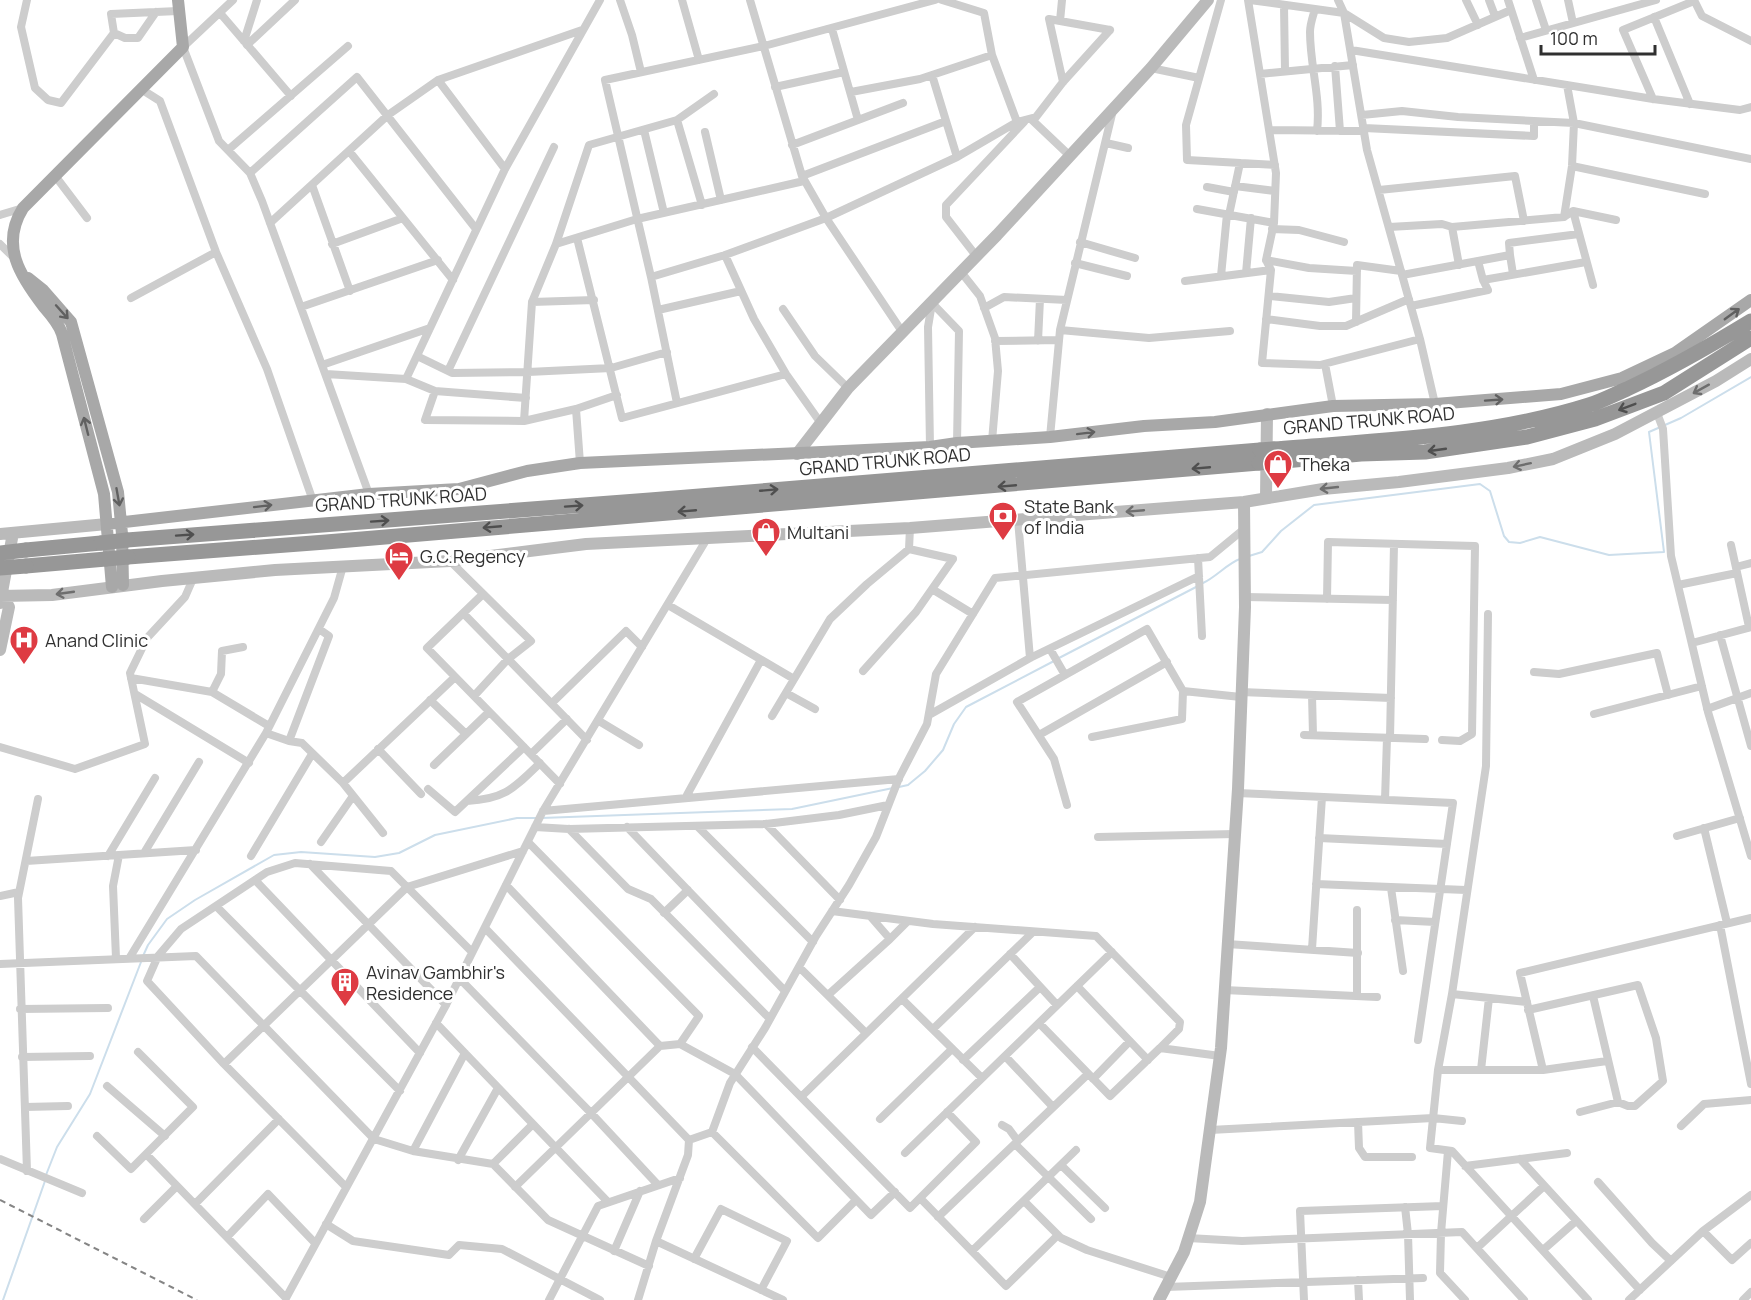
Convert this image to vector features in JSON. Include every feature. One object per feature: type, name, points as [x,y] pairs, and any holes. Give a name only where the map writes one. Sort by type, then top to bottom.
[{"type":"highway","name":"GRAND TRUNK ROAD","points":[[0,553],[26,558],[106,559],[326,542],[1266,456],[1424,436],[1536,419],[1591,404],[1694,356],[1751,321]]},
{"type":"highway","name":"GRAND TRUNK ROAD","points":[[0,568],[26,558],[127,540],[1266,456],[1425,452],[1527,437],[1595,419],[1664,393],[1751,339]]},
{"type":"main road","points":[[118,586],[104,494],[60,327],[35,295],[12,256],[12,231],[23,208],[183,47],[178,5]]},
{"type":"main road","points":[[21,271],[43,290],[71,322],[118,492],[122,523],[118,586]]},
{"type":"main road","points":[[108,524],[369,494],[459,489],[527,471],[580,463],[930,447],[1144,426],[1215,422],[1333,406],[1435,404],[1561,394],[1622,378],[1675,353],[1751,300]]},
{"type":"street","points":[[27,0],[21,27],[34,88],[48,100],[61,103],[114,33],[111,14],[156,12],[178,5]]},
{"type":"street","points":[[233,0],[183,47],[219,141],[250,172],[369,494]]},
{"type":"street","points":[[245,43],[257,0]]},
{"type":"street","points":[[245,43],[295,0]]},
{"type":"street","points":[[406,379],[505,170],[600,0]]},
{"type":"street","points":[[620,0],[641,72]]},
{"type":"street","points":[[682,0],[699,60]]},
{"type":"street","points":[[750,0],[803,178],[826,218],[903,333]]},
{"type":"street","points":[[677,403],[651,277],[605,80],[764,46],[935,0]]},
{"type":"street","points":[[942,0],[984,13],[992,55],[1024,120],[1070,156]]},
{"type":"street","points":[[1060,21],[1062,0]]},
{"type":"street","points":[[797,454],[848,388],[977,257],[1151,69],[1208,0]]},
{"type":"street","points":[[1221,0],[1186,125],[1187,160],[1275,165]]},
{"type":"street","points":[[1420,339],[1325,364],[1262,363],[1271,270],[1266,260],[1273,226],[1275,165],[1249,0],[1344,13],[1384,38],[1409,42],[1446,38],[1511,10]]},
{"type":"street","points":[[1338,0],[1344,13],[1364,129],[1378,190],[1420,339],[1435,404]]},
{"type":"street","points":[[1467,0],[1478,25]]},
{"type":"street","points":[[1489,0],[1495,16]]},
{"type":"street","points":[[1509,0],[1534,80]]},
{"type":"street","points":[[1536,0],[1546,30]]},
{"type":"street","points":[[1569,0],[1573,23]]},
{"type":"street","points":[[1520,38],[1656,0]]},
{"type":"street","points":[[1653,99],[1623,30],[1694,0],[1702,16],[1751,41]]},
{"type":"street","points":[[1284,5],[1285,71]]},
{"type":"street","points":[[1315,9],[1310,30],[1312,69],[1320,110],[1317,131]]},
{"type":"street","points":[[114,33],[125,38],[138,38],[156,12]]},
{"type":"street","points":[[220,13],[291,96]]},
{"type":"street","points":[[1654,17],[1690,104]]},
{"type":"street","points":[[651,277],[725,255],[826,218],[957,157],[1024,120],[1036,117],[1063,82],[1110,30],[1049,19],[1063,82]]},
{"type":"street","points":[[832,29],[858,120]]},
{"type":"street","points":[[270,223],[388,115],[438,80],[582,30]]},
{"type":"street","points":[[228,150],[348,46]]},
{"type":"street","points":[[1351,50],[1653,99],[1740,110],[1751,107]]},
{"type":"street","points":[[850,92],[932,75],[992,55]]},
{"type":"street","points":[[1260,74],[1353,64]]},
{"type":"street","points":[[1335,66],[1340,131]]},
{"type":"street","points":[[1151,69],[1199,78]]},
{"type":"street","points":[[775,87],[844,72]]},
{"type":"street","points":[[932,75],[957,157]]},
{"type":"street","points":[[250,172],[357,77],[476,229]]},
{"type":"street","points":[[438,80],[505,170]]},
{"type":"street","points":[[1564,217],[1572,166],[1574,123],[1567,85]]},
{"type":"street","points":[[141,89],[160,101],[216,252],[267,369],[313,501]]},
{"type":"street","points":[[524,421],[532,302],[556,244],[589,145],[677,120],[714,94]]},
{"type":"street","points":[[792,146],[903,103]]},
{"type":"street","points":[[1050,437],[1060,330],[1113,110]]},
{"type":"street","points":[[1362,115],[1402,111],[1458,117],[1574,123],[1751,159]]},
{"type":"street","points":[[677,120],[702,204]]},
{"type":"street","points":[[977,257],[946,217],[946,205],[1024,120]]},
{"type":"street","points":[[1270,130],[1364,129],[1534,136],[1534,121]]},
{"type":"street","points":[[556,244],[638,219],[803,178],[946,122]]},
{"type":"street","points":[[644,130],[664,213]]},
{"type":"street","points":[[705,132],[721,200]]},
{"type":"street","points":[[1106,143],[1128,148]]},
{"type":"street","points":[[448,370],[554,147]]},
{"type":"street","points":[[349,151],[453,280]]},
{"type":"street","points":[[1221,276],[1228,214],[1240,163]]},
{"type":"street","points":[[1572,166],[1705,194]]},
{"type":"street","points":[[1378,190],[1515,176],[1524,221]]},
{"type":"street","points":[[56,177],[87,218]]},
{"type":"street","points":[[312,185],[350,291]]},
{"type":"street","points":[[1207,187],[1275,191]]},
{"type":"street","points":[[0,215],[23,208]]},
{"type":"street","points":[[1197,209],[1251,218],[1273,226],[1299,230],[1344,242]]},
{"type":"street","points":[[1389,228],[1442,224],[1452,227],[1524,221],[1564,217],[1573,211],[1616,220]]},
{"type":"street","points":[[1573,211],[1593,285]]},
{"type":"street","points":[[332,244],[403,218]]},
{"type":"street","points":[[1246,273],[1251,218]]},
{"type":"street","points":[[1452,227],[1459,265]]},
{"type":"street","points":[[1513,274],[1509,243],[1579,234]]},
{"type":"street","points":[[577,238],[622,418],[786,374]]},
{"type":"street","points":[[1080,242],[1135,258]]},
{"type":"street","points":[[0,244],[12,256]]},
{"type":"street","points":[[131,298],[216,252]]},
{"type":"street","points":[[725,255],[754,319],[786,374],[820,422]]},
{"type":"street","points":[[1356,322],[1357,265],[1402,273],[1510,255]]},
{"type":"street","points":[[301,307],[438,260]]},
{"type":"street","points":[[1266,260],[1309,268],[1357,271]]},
{"type":"street","points":[[1266,319],[1320,326],[1346,326],[1410,303],[1488,290],[1478,261]]},
{"type":"street","points":[[1483,280],[1586,262]]},
{"type":"street","points":[[1075,263],[1127,276]]},
{"type":"street","points":[[1185,281],[1271,270]]},
{"type":"street","points":[[961,273],[980,296],[995,341],[998,371],[992,441]]},
{"type":"street","points":[[658,310],[741,291]]},
{"type":"street","points":[[1269,296],[1329,302],[1356,298]]},
{"type":"street","points":[[984,308],[1005,297],[1067,300]]},
{"type":"street","points":[[1038,340],[1040,299]]},
{"type":"street","points":[[532,302],[594,300]]},
{"type":"street","points":[[932,303],[959,331],[957,443]]},
{"type":"street","points":[[930,447],[928,327],[932,303]]},
{"type":"street","points":[[783,309],[815,356],[848,388]]},
{"type":"street","points":[[322,365],[430,328]]},
{"type":"street","points":[[1060,330],[1149,338],[1230,331]]},
{"type":"street","points":[[995,341],[1059,340]]},
{"type":"street","points":[[417,356],[452,372],[528,372],[611,368],[667,352]]},
{"type":"street","points":[[1,599],[343,566],[450,561],[585,544],[910,528],[1244,502],[1323,489],[1399,482],[1519,466],[1553,459],[1615,434],[1660,421],[1751,359]]},
{"type":"street","points":[[1325,364],[1333,406]]},
{"type":"street","points":[[326,374],[406,379],[435,391],[526,398]]},
{"type":"street","points":[[435,391],[425,420],[524,421],[576,409],[617,394]]},
{"type":"street","points":[[576,409],[580,463]]},
{"type":"street","points":[[1266,498],[1267,414]]},
{"type":"street","points":[[1660,421],[1671,556],[1707,709],[1751,856]]},
{"type":"street","points":[[1159,1300],[1184,1252],[1200,1202],[1220,1056],[1237,793],[1245,597],[1244,502]]},
{"type":"street","points":[[1018,520],[1030,658]]},
{"type":"street","points":[[0,534],[108,524]]},
{"type":"street","points":[[772,716],[830,619],[909,549],[910,528]]},
{"type":"street","points":[[712,1132],[729,1083],[770,1019],[876,837],[898,781],[927,724],[936,674],[995,578],[1210,557],[1244,529]]},
{"type":"street","points":[[1,599],[13,533]]},
{"type":"street","points":[[146,1154],[286,1298],[446,1005],[543,812],[708,537]]},
{"type":"street","points":[[1327,599],[1328,542],[1475,546],[1472,734],[1460,741],[1442,740]]},
{"type":"street","points":[[1385,800],[1391,698],[1394,544]]},
{"type":"street","points":[[1692,642],[1750,627],[1731,545]]},
{"type":"street","points":[[863,671],[916,612],[953,559],[909,549]]},
{"type":"street","points":[[1198,558],[1203,636]]},
{"type":"street","points":[[450,561],[531,641],[508,659],[474,696]]},
{"type":"street","points":[[1678,585],[1736,570],[1751,563]]},
{"type":"street","points":[[133,957],[267,729],[334,598],[343,566]]},
{"type":"street","points":[[929,715],[1030,658],[1051,651],[1199,578]]},
{"type":"street","points":[[0,747],[75,769],[145,744],[130,673],[147,638],[185,597],[192,581]]},
{"type":"street","points":[[932,589],[973,614]]},
{"type":"street","points":[[483,594],[427,648],[560,784]]},
{"type":"street","points":[[1245,597],[1393,600]]},
{"type":"street","points":[[0,650],[9,607],[1,599]]},
{"type":"street","points":[[668,605],[794,679]]},
{"type":"street","points":[[464,613],[587,740]]},
{"type":"street","points":[[1488,614],[1486,766],[1452,994],[1438,1070],[1430,1148],[1452,1151],[1588,1300]]},
{"type":"street","points":[[289,741],[329,636],[319,629]]},
{"type":"street","points":[[1067,805],[1054,759],[1017,702],[1147,629],[1183,691],[1182,719],[1092,737]]},
{"type":"street","points":[[552,703],[626,631],[642,647]]},
{"type":"street","points":[[1720,635],[1751,745]]},
{"type":"street","points":[[212,692],[221,674],[222,651],[243,647]]},
{"type":"street","points":[[1051,651],[1065,675]]},
{"type":"street","points":[[1534,672],[1559,674],[1657,653],[1668,695]]},
{"type":"street","points":[[687,795],[761,660]]},
{"type":"street","points":[[1039,735],[1167,662]]},
{"type":"street","points":[[343,783],[455,677]]},
{"type":"street","points":[[131,678],[212,692],[267,729],[289,741],[302,743],[343,783],[383,832]]},
{"type":"street","points":[[1594,714],[1702,686]]},
{"type":"street","points":[[1183,691],[1391,698]]},
{"type":"street","points":[[786,693],[815,709]]},
{"type":"street","points":[[1707,709],[1751,693]]},
{"type":"street","points":[[135,694],[249,762]]},
{"type":"street","points":[[1312,695],[1309,735],[1425,740]]},
{"type":"street","points":[[430,700],[466,734]]},
{"type":"street","points":[[434,765],[489,712]]},
{"type":"street","points":[[531,754],[567,719]]},
{"type":"street","points":[[599,721],[639,745]]},
{"type":"street","points":[[378,749],[424,792],[455,812],[524,747]]},
{"type":"street","points":[[251,856],[312,754]]},
{"type":"street","points":[[144,854],[199,762]]},
{"type":"street","points":[[467,801],[489,800],[506,794],[540,763]]},
{"type":"street","points":[[108,856],[155,778]]},
{"type":"street","points":[[543,812],[898,781]]},
{"type":"street","points":[[1237,793],[1453,803],[1418,1040]]},
{"type":"street","points":[[321,842],[353,796]]},
{"type":"street","points":[[1312,949],[1322,797]]},
{"type":"street","points":[[27,1171],[20,1009],[19,892],[38,799]]},
{"type":"street","points":[[536,825],[569,829],[766,824],[839,815],[888,805]]},
{"type":"street","points":[[1677,836],[1740,818]]},
{"type":"street","points":[[766,824],[840,900]]},
{"type":"street","points":[[697,826],[813,942]]},
{"type":"street","points":[[627,828],[785,991]]},
{"type":"street","points":[[1704,828],[1751,1084]]},
{"type":"street","points":[[569,829],[628,889],[651,899],[770,1019]]},
{"type":"street","points":[[1098,837],[1235,834]]},
{"type":"street","points":[[1319,838],[1447,844]]},
{"type":"street","points":[[528,842],[699,1016],[680,1044]]},
{"type":"street","points":[[26,861],[196,850]]},
{"type":"street","points":[[224,1064],[407,887],[523,851]]},
{"type":"street","points":[[116,958],[113,886],[119,855]]},
{"type":"street","points":[[346,1187],[224,1064],[147,981],[154,957],[181,929],[267,872],[295,863],[392,871],[472,952]]},
{"type":"street","points":[[310,864],[446,1005]]},
{"type":"street","points":[[255,880],[420,1053]]},
{"type":"street","points":[[1316,884],[1466,890]]},
{"type":"street","points":[[506,885],[660,1046]]},
{"type":"street","points":[[1391,888],[1402,971]]},
{"type":"street","points":[[664,913],[688,890]]},
{"type":"street","points":[[0,896],[19,892]]},
{"type":"street","points":[[216,906],[399,1091]]},
{"type":"street","points":[[1357,910],[1357,994]]},
{"type":"street","points":[[832,911],[908,921],[1096,936],[1180,1022],[1179,1029],[1110,1096],[1039,1023]]},
{"type":"street","points":[[870,916],[890,939]]},
{"type":"street","points":[[1543,1070],[1520,973],[1751,918]]},
{"type":"street","points":[[1395,920],[1435,922]]},
{"type":"street","points":[[828,995],[908,921]]},
{"type":"street","points":[[801,1097],[975,927]]},
{"type":"street","points":[[485,928],[689,1140],[688,1155],[656,1241],[638,1300]]},
{"type":"street","points":[[933,1029],[1033,932]]},
{"type":"street","points":[[1227,944],[1358,953]]},
{"type":"street","points":[[905,1153],[1112,952]]},
{"type":"street","points":[[1010,954],[1057,1005]]},
{"type":"street","points":[[0,964],[195,956],[374,1139],[413,1151],[493,1164],[548,1220],[649,1266]]},
{"type":"street","points":[[799,967],[866,1033]]},
{"type":"street","points":[[459,978],[658,1185]]},
{"type":"street","points":[[1452,994],[1489,998],[1528,1006],[1593,996],[1638,985],[1656,1038],[1663,1081],[1635,1106],[1618,1102],[1580,1112]]},
{"type":"street","points":[[1077,986],[1148,1060]]},
{"type":"street","points":[[963,1060],[1040,987]]},
{"type":"street","points":[[1224,990],[1357,994],[1377,997]]},
{"type":"street","points":[[1593,996],[1618,1102]]},
{"type":"street","points":[[1481,1070],[1489,998]]},
{"type":"street","points":[[902,999],[982,1078]]},
{"type":"street","points":[[20,1009],[108,1008]]},
{"type":"street","points":[[436,1023],[608,1202]]},
{"type":"street","points":[[938,1217],[1053,1107],[1130,1041]]},
{"type":"street","points":[[515,1187],[660,1046],[680,1044],[735,1074],[871,1215],[895,1192]]},
{"type":"street","points":[[752,1047],[910,1208],[976,1142],[947,1112]]},
{"type":"street","points":[[1160,1048],[1220,1056]]},
{"type":"street","points":[[880,1119],[952,1049]]},
{"type":"street","points":[[97,1136],[131,1169],[193,1107],[138,1052]]},
{"type":"street","points":[[413,1151],[465,1053]]},
{"type":"street","points":[[22,1057],[90,1056]]},
{"type":"street","points":[[1005,1056],[1053,1107]]},
{"type":"street","points":[[1438,1070],[1543,1070],[1607,1061]]},
{"type":"street","points":[[107,1086],[165,1136]]},
{"type":"street","points":[[458,1160],[498,1088]]},
{"type":"street","points":[[1681,1126],[1704,1104],[1751,1100]]},
{"type":"street","points":[[25,1107],[68,1106]]},
{"type":"street","points":[[1210,1130],[1433,1118],[1462,1121]]},
{"type":"street","points":[[195,1204],[279,1119]]},
{"type":"street","points":[[1358,1122],[1359,1148],[1365,1157],[1412,1157]]},
{"type":"street","points":[[493,1164],[533,1124]]},
{"type":"street","points":[[1002,1125],[1009,1129],[1016,1142],[1048,1178],[1091,1219]]},
{"type":"street","points":[[689,1140],[712,1132]]},
{"type":"street","points":[[712,1132],[818,1238],[856,1200]]},
{"type":"street","points":[[972,1251],[1076,1150]]},
{"type":"street","points":[[1448,1151],[1440,1273],[1465,1300]]},
{"type":"street","points":[[1465,1166],[1567,1153]]},
{"type":"street","points":[[0,1159],[82,1192]]},
{"type":"street","points":[[1520,1159],[1640,1290]]},
{"type":"street","points":[[1061,1165],[1105,1208]]},
{"type":"street","points":[[549,1300],[598,1206],[680,1178]]},
{"type":"street","points":[[1598,1182],[1671,1261]]},
{"type":"street","points":[[144,1219],[177,1186]]},
{"type":"street","points":[[1477,1248],[1544,1186]]},
{"type":"street","points":[[614,1251],[640,1191]]},
{"type":"street","points":[[227,1237],[268,1194],[315,1244]]},
{"type":"street","points":[[1630,1300],[1703,1231],[1751,1195]]},
{"type":"street","points":[[920,1198],[1006,1286],[1058,1235]]},
{"type":"street","points":[[1024,1201],[1058,1235],[1087,1250],[1168,1282],[1303,1282],[1424,1278]]},
{"type":"street","points":[[1304,1300],[1300,1211],[1443,1206]]},
{"type":"street","points":[[1405,1207],[1410,1300]]},
{"type":"street","points":[[694,1259],[721,1209],[787,1241],[761,1290]]},
{"type":"street","points":[[1543,1250],[1576,1221]]},
{"type":"street","points":[[326,1224],[353,1241],[449,1255],[459,1245],[502,1249],[600,1299]]},
{"type":"street","points":[[1703,1231],[1732,1260],[1751,1243]]},
{"type":"street","points":[[1188,1238],[1242,1241],[1462,1232],[1524,1300]]},
{"type":"street","points":[[656,1241],[783,1300]]},
{"type":"street","points":[[1358,1280],[1359,1300]]},
{"type":"street","points":[[1743,1300],[1751,1292]]},
{"type":"waterway","points":[[1249,556],[1262,552],[1281,531],[1314,505],[1480,484],[1490,491],[1504,536],[1509,542],[1520,543],[1540,537],[1609,555],[1664,552],[1649,432],[1681,418],[1751,377]]},
{"type":"waterway","points":[[1203,583],[1240,559]]},
{"type":"waterway","points":[[1059,658],[1198,586]]},
{"type":"waterway","points":[[899,787],[908,785],[925,771],[943,750],[954,724],[966,707],[1054,661]]},
{"type":"waterway","points":[[541,818],[792,809],[893,788]]},
{"type":"waterway","points":[[143,956],[167,919],[195,900],[274,855],[301,852],[375,857],[399,853],[435,835],[517,818],[536,818]]},
{"type":"waterway","points":[[46,1175],[57,1147],[90,1094],[141,962]]},
{"type":"waterway","points":[[3,1300],[45,1181]]},
{"type":"railway","points":[[0,1200],[197,1300]]},
{"type":"place","name":"Theka","points":[[1278,490]]},
{"type":"place","name":"State Bank of India","points":[[1003,542]]},
{"type":"place","name":"Multani","points":[[766,558]]},
{"type":"place","name":"G.C.Regency","points":[[399,582]]},
{"type":"place","name":"Anand Clinic","points":[[24,666]]},
{"type":"place","name":"Avinav Gambhir's Residence","points":[[345,1008]]}]
